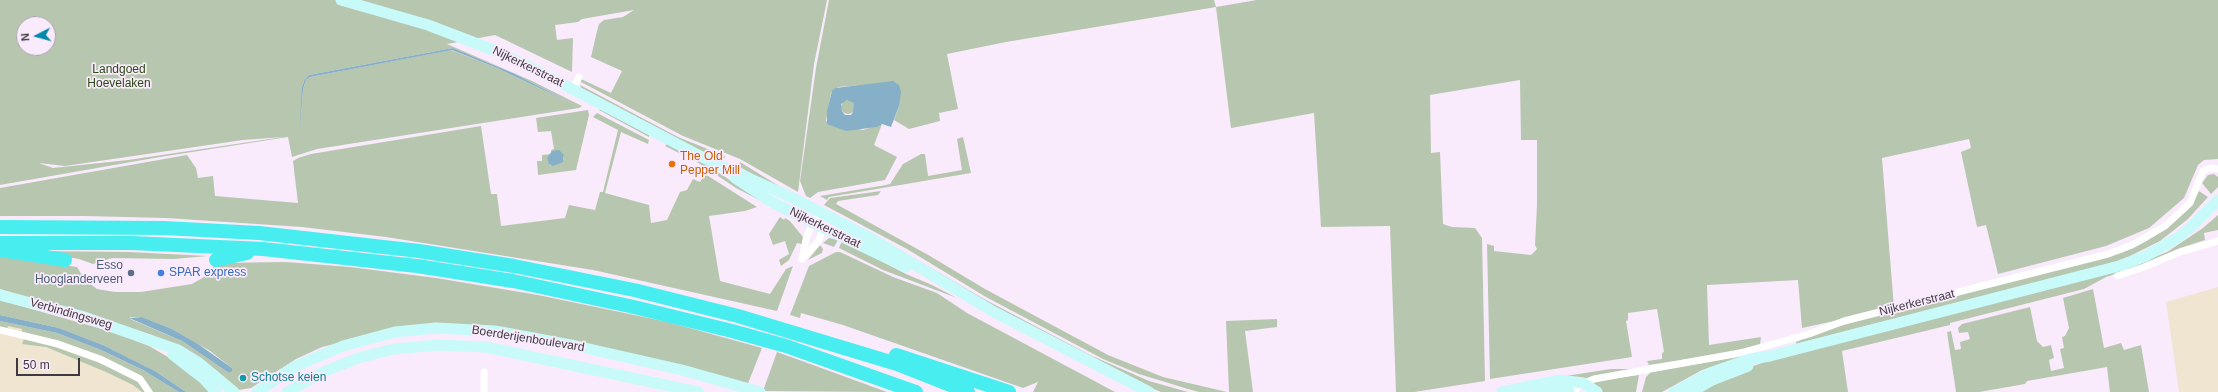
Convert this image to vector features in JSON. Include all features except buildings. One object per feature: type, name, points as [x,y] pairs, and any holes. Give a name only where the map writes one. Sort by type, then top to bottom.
[{"type":"highway","points":[[0,227],[164,228],[259,233],[361,244],[514,266],[634,290],[738,316],[897,364],[968,392]]},
{"type":"highway","points":[[0,243],[132,243],[263,249],[402,264],[483,276],[634,307],[732,331],[786,346],[916,392]]},
{"type":"highway","points":[[216,260],[263,249]]},
{"type":"highway","points":[[0,250],[65,260]]},
{"type":"highway","points":[[738,316],[792,324],[923,363],[1009,392]]},
{"type":"main road","name":"Nijkerkerstraat","points":[[341,0],[428,25],[496,51],[573,89],[704,158],[796,199],[872,240],[951,287],[1089,362],[1149,392]]},
{"type":"main road","name":"Nijkerkerstraat","points":[[704,158],[770,201],[812,224],[951,287]]},
{"type":"main road","name":"Nijkerkerstraat","points":[[1674,392],[1728,365],[1750,359],[1770,356],[2119,266],[2146,256],[2177,238],[2190,228],[2218,200]]},
{"type":"main road","name":"Verbindingsweg","points":[[0,295],[81,316],[142,336],[178,350],[194,360],[234,392]]},
{"type":"main road","name":"Boerderijenboulevard","points":[[257,392],[294,367],[343,346],[395,332],[436,328],[495,331],[576,346],[682,370],[760,392]]},
{"type":"main road","name":"Verbindingsweg","points":[[142,336],[184,362],[216,392]]},
{"type":"main road","name":"Boerderijenboulevard","points":[[287,392],[323,372],[358,358],[394,349],[438,345],[486,347],[698,392]]},
{"type":"main road","name":"Nijkerkerstraat","points":[[1692,392],[1712,380],[1770,356]]},
{"type":"main road","name":"Nijkerkerstraat","points":[[1502,392],[1533,387],[1560,380],[1583,383],[1597,392]]},
{"type":"main road","name":"Nijkerkerstraat","points":[[1533,387],[1569,392]]},
{"type":"street","points":[[573,89],[579,77]]},
{"type":"street","name":"Nijkerkerstraat","points":[[1583,383],[1594,379],[1632,373],[1642,369],[1740,353],[1810,334],[1844,321],[2108,254],[2138,242],[2165,226],[2190,202],[2203,172],[2208,168],[2218,169]]},
{"type":"street","points":[[824,215],[824,229],[818,242],[802,259],[807,236],[812,224],[824,215]]},
{"type":"street","points":[[2117,276],[2180,252],[2218,242]]},
{"type":"street","points":[[0,330],[58,344],[100,359],[140,379],[149,392]]},
{"type":"street","points":[[484,372],[484,392]]},
{"type":"street","points":[[1575,392],[1577,387],[1583,383]]},
{"type":"shaded area","points":[[2218,287],[2218,392],[2179,392],[2166,302]]},
{"type":"shaded area","points":[[0,318],[183,392],[0,392]]},
{"type":"green space","name":"Landgoed Hoevelaken","points":[[0,0],[827,0],[814,64],[798,192],[740,159],[683,136],[581,82],[581,79],[611,93],[622,71],[591,57],[597,31],[599,24],[604,20],[623,17],[634,10],[582,19],[578,22],[555,25],[557,40],[573,38],[572,72],[495,35],[447,44],[532,81],[582,106],[579,108],[317,149],[292,157],[288,137],[160,157],[0,185]],"holes":[[[453,48],[515,74],[575,105],[497,68],[451,50],[310,77],[306,80],[303,89],[299,139],[303,83],[309,75]],[[283,137],[128,160],[53,168],[39,163],[65,166],[243,140]]]},
{"type":"green space","points":[[829,0],[1214,0],[1216,7],[1006,42],[947,54],[958,109],[939,113],[940,121],[909,129],[894,120],[899,106],[863,85],[838,87],[831,93],[826,121],[863,130],[882,124],[874,145],[897,157],[885,180],[818,192],[810,198],[806,196],[800,181],[816,68]]},
{"type":"green space","points":[[1257,0],[2218,0],[2218,159],[2204,160],[2198,165],[2184,198],[2149,228],[2106,246],[1998,274],[1986,225],[1977,227],[1961,152],[1971,148],[1969,139],[1882,158],[1894,308],[1802,328],[1798,280],[1707,285],[1709,345],[1761,337],[1760,345],[1720,354],[1649,365],[1647,361],[1662,359],[1662,353],[1664,352],[1657,309],[1628,313],[1628,320],[1626,321],[1632,357],[1490,379],[1487,244],[1494,246],[1494,251],[1531,255],[1537,249],[1535,245],[1537,205],[1537,140],[1521,140],[1520,80],[1430,95],[1431,153],[1440,152],[1443,224],[1452,227],[1475,228],[1482,238],[1485,381],[1414,392],[1396,392],[1390,226],[1321,227],[1314,113],[1231,128],[1216,7]]},
{"type":"green space","points":[[580,85],[678,137],[725,156],[724,159],[701,151],[581,88]]},
{"type":"green space","points":[[845,100],[851,100],[855,104],[855,110],[851,114],[845,114],[841,110],[841,104]]},
{"type":"green space","points":[[601,109],[649,135],[649,137],[599,110]]},
{"type":"green space","points":[[588,110],[589,115],[576,170],[538,175],[537,161],[542,161],[542,155],[551,154],[547,158],[550,165],[560,163],[564,159],[564,155],[552,151],[551,153],[551,150],[554,149],[551,131],[538,132],[536,118]]},
{"type":"green space","points":[[597,113],[649,140],[648,144],[621,132],[605,193],[649,205],[651,223],[667,220],[680,192],[687,190],[693,179],[700,182],[705,174],[757,207],[745,211],[709,216],[720,281],[770,294],[786,269],[793,266],[777,311],[593,270],[386,237],[302,227],[166,218],[0,216],[0,188],[187,155],[196,168],[198,178],[213,176],[215,196],[298,203],[293,161],[298,158],[311,154],[481,126],[491,194],[497,194],[501,226],[565,218],[569,205],[595,210],[600,192],[603,192],[618,130],[593,117]]},
{"type":"green space","points":[[963,137],[971,173],[829,197],[827,200],[820,196],[890,184],[903,164],[921,154],[925,154],[928,176],[962,170],[957,139]]},
{"type":"green space","points":[[667,144],[707,165],[763,202],[736,188],[697,162],[665,146]]},
{"type":"green space","points":[[740,162],[796,195],[767,182],[738,166]]},
{"type":"green space","points":[[2214,174],[2218,177],[2218,187],[2211,194],[2202,183],[2208,175]]},
{"type":"green space","points":[[881,191],[878,195],[838,201],[836,204],[930,256],[985,289],[1108,355],[1163,377],[1227,392],[1199,392],[1139,374],[1103,359],[986,297],[907,249],[824,205],[830,198]]},
{"type":"green space","points":[[2199,191],[2208,197],[2188,219],[2160,241],[2120,261],[1796,344],[1796,342],[1835,327],[2121,253],[2145,242],[2167,228],[2189,208]]},
{"type":"green space","points":[[2218,215],[2218,230],[2204,233],[2205,240],[2180,248],[2152,262],[2106,277],[2084,289],[1950,323],[1950,325],[1842,351],[1848,392],[1697,392],[1750,367],[1765,362],[2123,270],[2167,252],[2203,228]]},
{"type":"green space","points":[[780,217],[784,220],[785,218],[790,221],[803,237],[802,244],[797,243],[789,260],[781,266],[779,260],[789,254],[785,241],[773,245],[769,234]]},
{"type":"green space","points":[[829,238],[838,240],[834,247],[823,243]]},
{"type":"green space","points":[[883,240],[984,299],[1090,355],[1149,381],[1188,392],[1161,392],[1146,386],[983,301]]},
{"type":"green space","points":[[842,241],[957,298],[883,270],[839,248]]},
{"type":"green space","points":[[820,245],[823,249],[822,253],[808,260]]},
{"type":"green space","points":[[33,251],[128,252],[208,256],[174,259],[112,258],[93,264],[79,259]]},
{"type":"green space","points":[[836,252],[840,252],[893,277],[937,293],[967,313],[1115,392],[1033,392],[1038,382],[1023,388],[843,325],[801,313],[800,318],[790,315],[809,266]]},
{"type":"green space","points":[[0,256],[77,267],[85,280],[97,289],[115,292],[141,292],[192,284],[211,273],[214,265],[220,263],[286,262],[350,267],[436,278],[538,295],[668,322],[762,348],[747,386],[476,327],[351,340],[322,347],[296,359],[251,388],[239,390],[161,339],[149,334],[0,289]],"holes":[[[130,317],[142,317],[172,329],[210,351],[232,368],[229,373],[182,341],[130,319]]]},
{"type":"green space","points":[[2093,289],[2104,348],[2121,343],[2124,350],[2141,345],[2149,392],[2110,392],[2107,367],[2027,381],[2025,384],[1979,392],[1956,392],[1947,332],[1951,331],[1955,350],[1961,349],[1960,342],[1970,339],[1968,332],[1959,333],[1958,328],[1962,324],[2030,307],[2037,341],[2043,347],[2051,345],[2054,358],[2049,360],[2051,371],[2064,368],[2060,349],[2064,348],[2062,337],[2065,336],[2069,328],[2063,298]]},
{"type":"green space","points":[[0,300],[123,335],[149,346],[180,364],[211,392],[186,392],[155,371],[103,345],[59,328],[0,315]]},
{"type":"green space","points":[[1277,319],[1277,327],[1245,331],[1253,392],[1229,392],[1226,321]]},
{"type":"green space","points":[[0,321],[57,333],[101,350],[143,370],[179,392],[153,392],[142,378],[22,332],[22,329],[8,326],[7,329],[0,327]]},
{"type":"green space","points":[[24,339],[41,342],[105,365],[134,379],[139,383],[145,392],[142,392],[133,385],[106,372],[46,347],[22,344]]},
{"type":"green space","points":[[777,352],[802,361],[887,392],[763,391]]},
{"type":"green space","points":[[1741,356],[1742,358],[1702,370],[1662,392],[1642,392],[1646,377],[1651,372]]},
{"type":"green space","points":[[1611,369],[1631,369],[1631,371],[1580,379],[1559,377]]},
{"type":"green space","points":[[1639,375],[1636,392],[1602,392],[1593,383],[1595,381]]},
{"type":"water","points":[[453,48],[515,74],[575,105],[497,68],[452,50],[310,77],[306,80],[303,89],[299,139],[302,87],[304,81],[309,75]]},
{"type":"water","points":[[893,81],[899,85],[901,92],[899,106],[891,127],[882,124],[877,127],[846,131],[827,124],[827,111],[832,91],[835,88]],"holes":[[[847,100],[854,103],[853,112],[851,115],[845,115],[842,111],[841,104]]]},
{"type":"water","points":[[559,150],[564,155],[563,162],[553,166],[549,164],[547,158],[552,151]]},
{"type":"water","points":[[0,315],[59,328],[103,345],[155,371],[186,392],[179,392],[143,370],[101,350],[57,333],[0,321]]},
{"type":"water","points":[[142,317],[172,329],[198,344],[232,368],[232,371],[229,373],[182,341],[129,318]]},
{"type":"place","name":"The Old Pepper Mill","points":[[672,164]]},
{"type":"place","name":"Esso Hooglanderveen","points":[[131,273]]},
{"type":"place","name":"SPAR express","points":[[161,273]]},
{"type":"place","name":"Schotse keien","points":[[243,378]]}]
